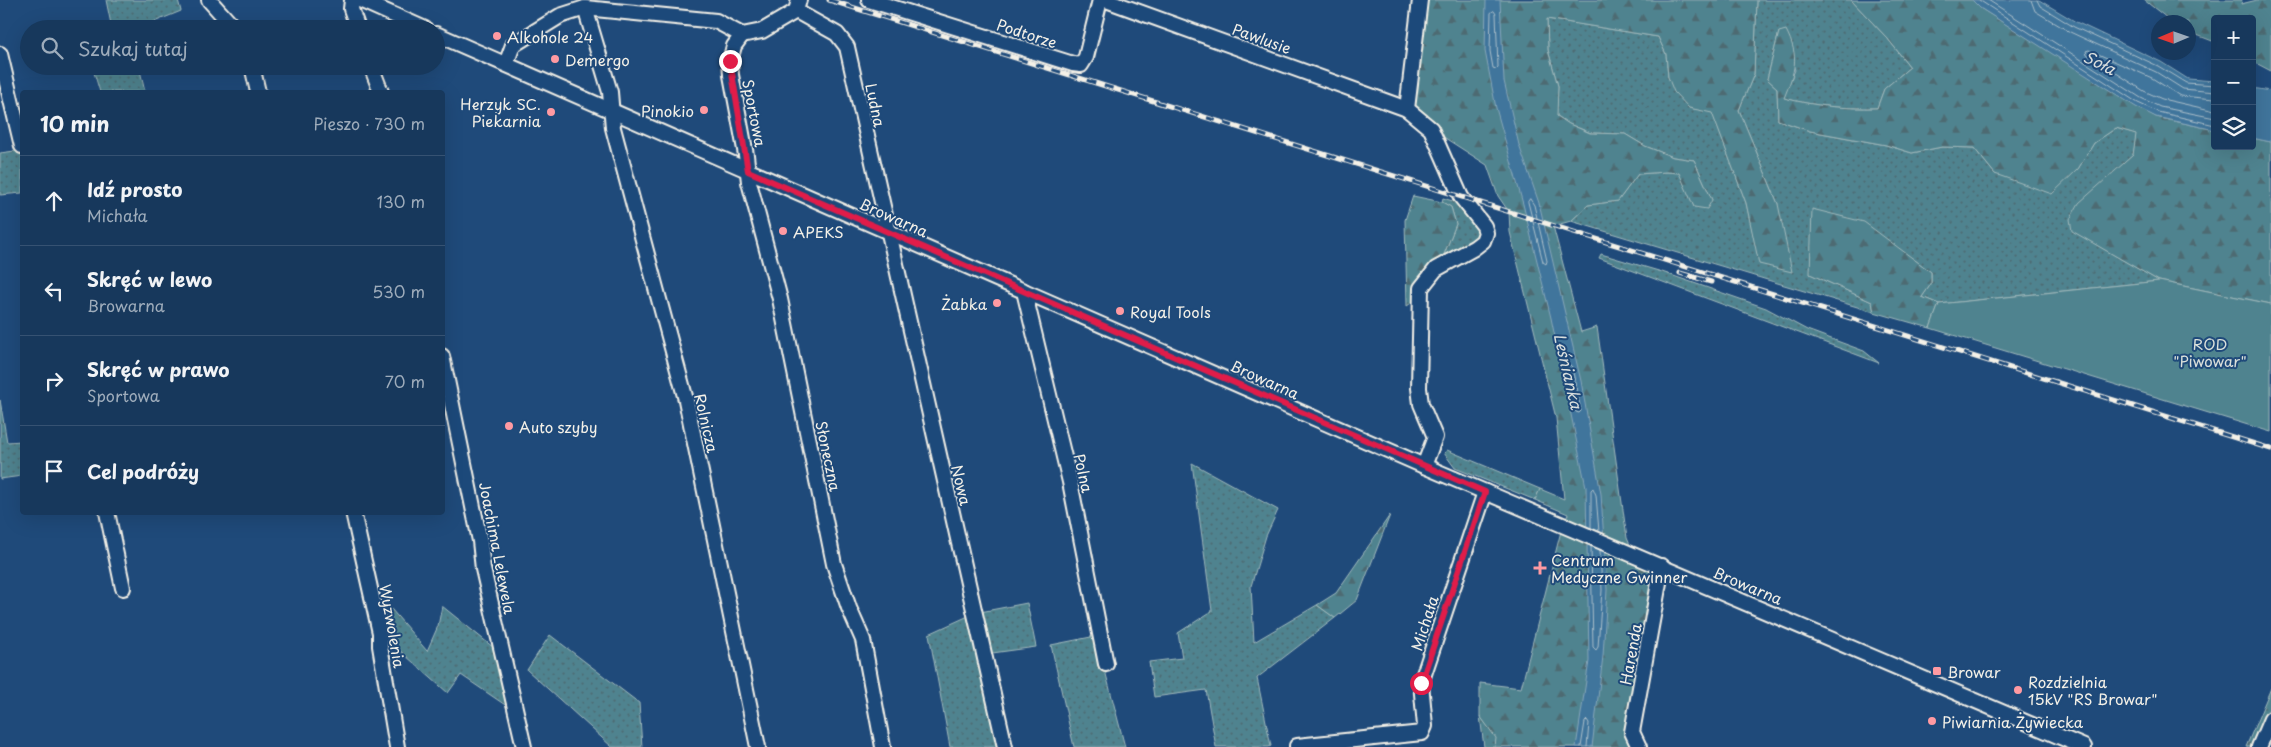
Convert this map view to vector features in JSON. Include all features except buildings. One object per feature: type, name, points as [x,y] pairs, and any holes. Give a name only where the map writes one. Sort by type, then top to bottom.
[{"type":"street","points":[[202,0],[226,20]]},
{"type":"street","points":[[209,0],[227,20]]},
{"type":"street","points":[[352,0],[351,9],[355,20]]},
{"type":"street","points":[[360,0],[405,20]]},
{"type":"street","name":"Podtorze","points":[[870,0],[1081,65],[1086,57],[1100,0]]},
{"type":"street","name":"Pawlusie","points":[[1106,0],[1406,109],[1431,129],[1461,197],[1484,226],[1486,233],[1484,241],[1436,269],[1421,288],[1419,388],[1421,404],[1435,437],[1424,466]]},
{"type":"street","points":[[1406,109],[1420,0]]},
{"type":"street","name":"Ludna","points":[[742,35],[762,31],[798,6],[837,34],[847,47],[887,231]]},
{"type":"street","points":[[506,64],[513,45],[560,16],[585,8],[716,21],[742,35]]},
{"type":"street","points":[[585,8],[610,92],[612,110]]},
{"type":"street","name":"Sportowa","points":[[742,35],[734,46],[730,61],[748,171]]},
{"type":"street","name":"Browarna","points":[[445,38],[1424,466],[2084,747]]},
{"type":"street","points":[[0,54],[20,138]]},
{"type":"street","points":[[254,75],[258,90]]},
{"type":"street","points":[[374,75],[379,90]]},
{"type":"street","name":"Rolnicza","points":[[612,110],[613,128],[624,175],[686,400],[758,747]]},
{"type":"street","name":"Słoneczna","points":[[748,171],[749,182],[780,299],[834,564],[849,608],[863,640],[883,747]]},
{"type":"street","name":"Nowa","points":[[887,231],[1004,747]]},
{"type":"street","name":"Polna","points":[[1024,291],[1070,482],[1106,664]]},
{"type":"street","name":"Joachima Lelewela","points":[[445,371],[480,541],[483,569],[524,747]]},
{"type":"street","name":"Michała","points":[[1297,746],[1422,733],[1425,726],[1421,683],[1485,492]]},
{"type":"street","points":[[108,515],[123,588]]},
{"type":"street","name":"Wyzwolenia","points":[[354,515],[380,633],[380,646],[397,747]]},
{"type":"street","name":"Harenda","points":[[1639,747],[1632,732],[1662,566]]},
{"type":"street","points":[[2259,747],[2271,719]]},
{"type":"green space","points":[[106,0],[178,0],[181,11],[159,20],[110,20]]},
{"type":"green space","points":[[1420,0],[1757,0],[1754,74],[1739,110],[1778,204],[1792,272],[1759,264],[1746,203],[1712,113],[1689,108],[1674,92],[1668,77],[1666,54],[1658,37],[1547,19],[1548,50],[1558,86],[1557,116],[1569,124],[1590,133],[1625,134],[1645,146],[1673,157],[1694,160],[1712,200],[1707,209],[1694,207],[1679,173],[1638,174],[1618,201],[1588,205],[1571,221],[1553,226],[1581,332],[1597,327],[1627,538],[1634,554],[1662,566],[1632,732],[1639,747],[1495,747],[1496,738],[1480,716],[1480,683],[1521,688],[1560,535],[1568,514],[1535,500],[1540,489],[1564,499],[1556,418],[1510,232],[1509,212],[1498,196],[1487,165],[1431,129],[1407,109]]},
{"type":"green space","points":[[1757,0],[1851,0],[1888,39],[1910,67],[1884,89],[1877,108],[1830,106],[1783,98],[1795,70],[1779,32],[1767,79],[1777,88],[1778,120],[1810,131],[1886,145],[1912,153],[1942,147],[1974,148],[1995,174],[2078,169],[2094,143],[2116,128],[2137,134],[2133,155],[2112,175],[2073,231],[2159,281],[1939,304],[1922,297],[1931,284],[1931,272],[1912,258],[1810,274],[1872,302],[1874,312],[1571,221],[1588,205],[1618,201],[1638,174],[1680,173],[1694,207],[1712,200],[1694,160],[1673,157],[1645,146],[1625,134],[1591,133],[1569,124],[1556,115],[1558,86],[1548,50],[1547,19],[1658,37],[1666,54],[1668,77],[1689,108],[1712,112],[1746,203],[1760,264],[1778,204],[1739,110],[1754,74]]},
{"type":"green space","points":[[1851,0],[1972,0],[1980,8],[2156,117],[2211,129],[2211,150],[2256,150],[2256,139],[2271,142],[2271,304],[2159,281],[2072,231],[2070,219],[2079,203],[2133,155],[2136,134],[2116,128],[2094,143],[2078,169],[2052,194],[1995,174],[1974,148],[1942,147],[1912,153],[1886,145],[1810,131],[1778,120],[1777,88],[1767,79],[1779,32],[1786,30],[1794,56],[1793,72],[1784,98],[1807,103],[1853,108],[1877,108],[1884,89],[1910,67],[1888,39]]},
{"type":"green space","points":[[2144,0],[2242,0],[2241,4],[2257,0],[2271,0],[2271,71],[2256,63],[2256,15],[2211,15],[2211,40],[2196,35],[2196,15],[2163,15]]},
{"type":"green space","points":[[95,75],[141,75],[145,90],[99,90]]},
{"type":"green space","points":[[20,150],[20,193],[0,195],[0,153]]},
{"type":"green space","points":[[1413,196],[1442,202],[1451,207],[1456,224],[1441,262],[1417,285],[1414,301],[1407,306],[1405,220]]},
{"type":"green space","points":[[1443,198],[1459,203],[1481,228],[1480,234],[1472,245],[1441,262],[1456,224],[1451,207],[1442,202]]},
{"type":"green space","points":[[1812,209],[1864,222],[1931,272],[1931,284],[1922,297],[1939,304],[1930,328],[1874,312],[1872,302],[1810,274]]},
{"type":"green space","points":[[1601,254],[1662,272],[1766,308],[1807,330],[1864,351],[1879,363],[1599,258]]},
{"type":"green space","name":"ROD \"Piwowar\"","points":[[2159,281],[2271,304],[2271,432],[1930,328],[1939,304]]},
{"type":"green space","points":[[0,400],[7,442],[20,441],[20,476],[0,479]]},
{"type":"green space","points":[[1447,450],[1540,489],[1535,500],[1455,468],[1444,453]]},
{"type":"green space","points":[[1192,463],[1278,510],[1266,536],[1251,586],[1254,642],[1317,605],[1335,618],[1257,678],[1271,746],[1269,747],[1216,747],[1206,690],[1154,697],[1149,662],[1182,658],[1178,633],[1212,611]]},
{"type":"green space","points":[[1390,515],[1357,600],[1335,618],[1317,605],[1336,593]]},
{"type":"green space","points":[[368,582],[427,651],[438,626],[442,606],[504,656],[517,713],[461,675],[448,693],[380,633]]},
{"type":"green space","points":[[1027,603],[1036,647],[985,654],[1005,747],[950,747],[929,634],[975,613]]},
{"type":"green space","points":[[550,635],[639,703],[642,747],[612,747],[527,670]]},
{"type":"green space","points":[[1096,636],[1125,747],[1074,747],[1051,645]]},
{"type":"green space","points":[[2271,688],[2271,705],[2252,747],[2246,747]]},
{"type":"green space","points":[[1480,716],[1497,738],[1495,747],[1484,747]]},
{"type":"water","name":"Leśnianka","points":[[1486,0],[1500,0],[1504,81],[1519,145],[1539,203],[1581,381],[1601,494],[1607,590],[1603,656],[1592,747],[1576,747],[1589,661],[1586,487],[1551,318],[1523,204],[1496,108],[1485,51]]},
{"type":"water","name":"Soła","points":[[1972,0],[2039,0],[2076,22],[2151,57],[2151,60],[2161,62],[2188,79],[2211,81],[2211,129],[2156,117],[2136,107],[1980,8]]},
{"type":"water","points":[[2256,89],[2271,91],[2271,142],[2256,139]]},
{"type":"railway","points":[[829,0],[2271,449]]},
{"type":"railway","points":[[1680,273],[1711,282]]},
{"type":"place","name":"Alkohole 24","points":[[497,36]]},
{"type":"place","name":"Demergo","points":[[555,59]]},
{"type":"place","name":"Pinokio","points":[[704,110]]},
{"type":"place","name":"Herzyk SC. Piekarnia","points":[[551,112]]},
{"type":"place","name":"APEKS","points":[[783,231]]},
{"type":"place","name":"Żabka","points":[[997,303]]},
{"type":"place","name":"Royal Tools","points":[[1120,311]]},
{"type":"place","name":"Auto szyby","points":[[509,426]]},
{"type":"place","name":"Centrum Medyczne Gwinner","points":[[1540,568]]},
{"type":"place","name":"Browar","points":[[1937,671]]},
{"type":"place","name":"Rozdzielnia 15kV \"RS Browar\"","points":[[2018,690]]},
{"type":"place","name":"Piwiarnia Żywiecka","points":[[1932,721]]},
{"type":"route","points":[[730,61],[748,171],[1485,492],[1421,683]]}]
